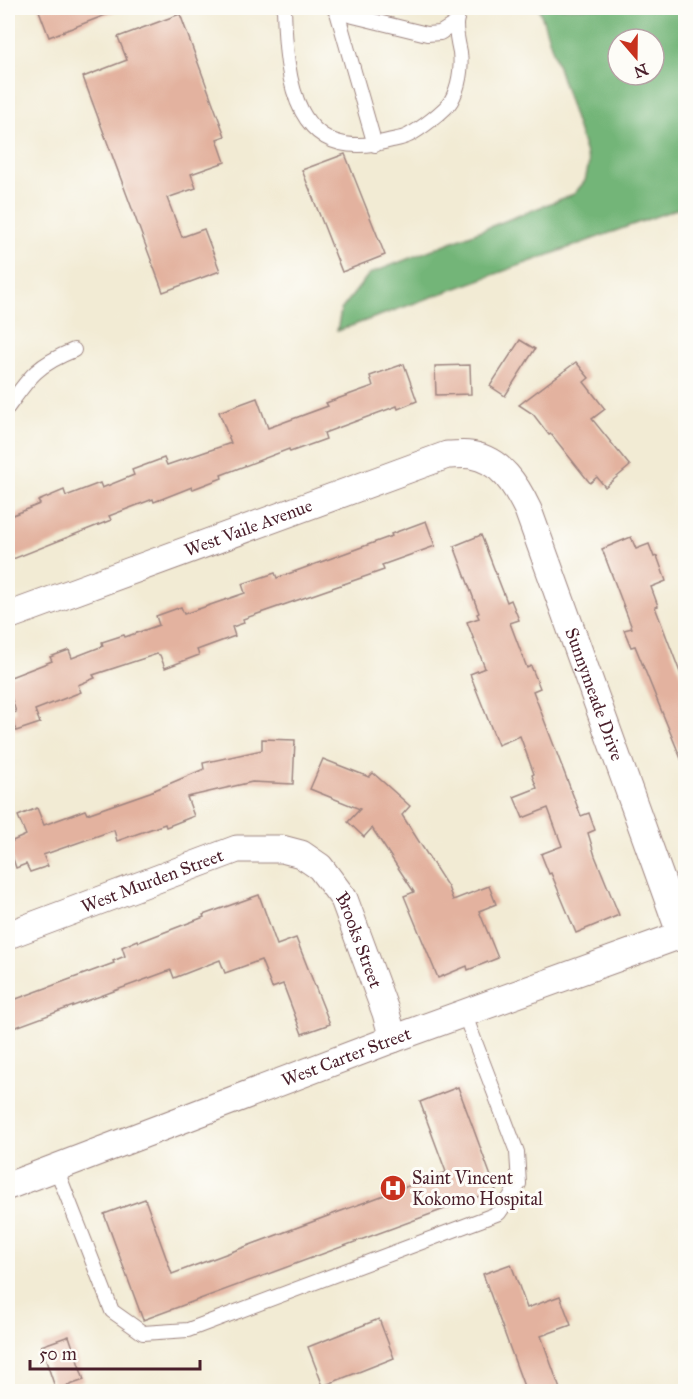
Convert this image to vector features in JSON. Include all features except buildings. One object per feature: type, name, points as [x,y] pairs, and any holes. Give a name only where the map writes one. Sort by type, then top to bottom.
[{"type":"street","name":"West Vaile Avenue","points":[[8,616],[447,455],[471,455],[493,462]]},
{"type":"street","name":"Sunnymeade Drive","points":[[493,462],[517,486],[528,510],[683,934]]},
{"type":"street","name":"West Murden Street","points":[[8,935],[237,849],[282,849],[301,854]]},
{"type":"street","name":"Brooks Street","points":[[301,854],[320,867],[344,899],[386,1013],[393,1039]]},
{"type":"street","name":"West Carter Street","points":[[8,1186],[393,1039],[683,934]]},
{"type":"lane","points":[[284,8],[286,45],[297,104],[310,126],[328,140],[351,146],[375,145],[408,136],[451,103],[459,81],[460,56],[456,23],[460,8]]},
{"type":"lane","points":[[334,10],[375,145]]},
{"type":"lane","points":[[334,10],[427,34],[440,33],[456,23]]},
{"type":"lane","points":[[8,407],[32,374],[53,359],[74,350]]},
{"type":"lane","points":[[56,1168],[112,1311],[143,1334],[188,1330],[499,1213],[519,1184],[517,1152],[464,1013]]},
{"type":"green space","points":[[539,8],[685,8],[685,206],[337,331],[341,310],[369,274],[574,194],[585,181],[589,163]]},
{"type":"place","name":"Saint Vincent Kokomo Hospital","points":[[393,1188]]}]
